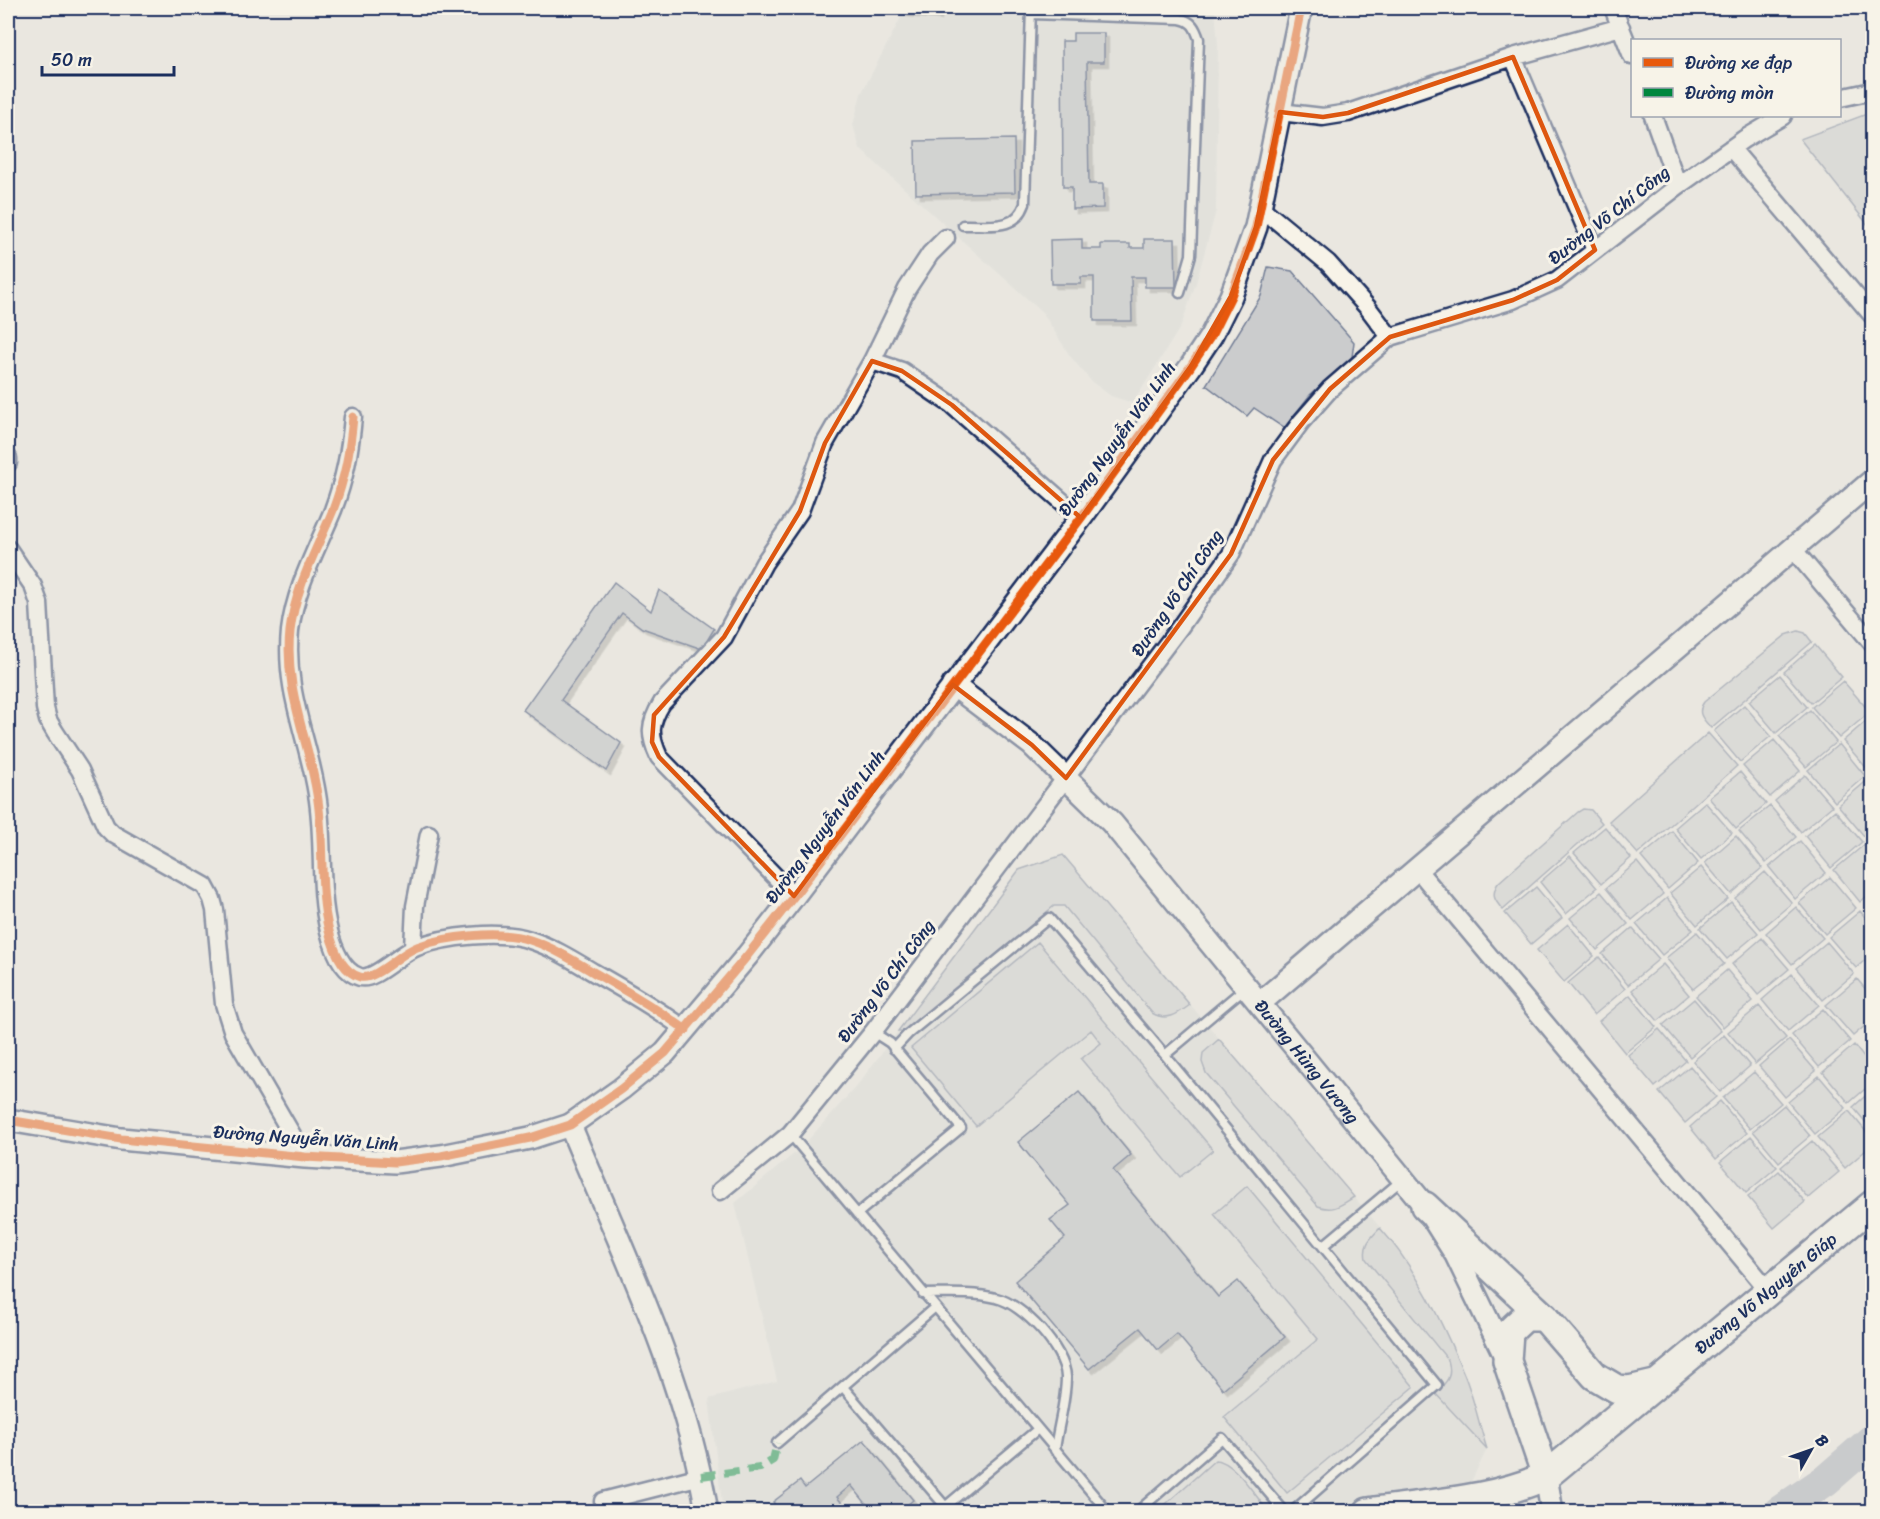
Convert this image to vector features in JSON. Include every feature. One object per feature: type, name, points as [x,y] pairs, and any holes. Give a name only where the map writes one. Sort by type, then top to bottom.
[{"type":"main road","name":"Đường Võ Nguyên Giáp","points":[[1368,1512],[1480,1496],[1524,1486],[1546,1476],[1872,1205]]},
{"type":"main road","name":"Đường Võ Nguyên Giáp","points":[[1425,1206],[1544,1317],[1595,1376],[1617,1389],[1629,1390],[1659,1383]]},
{"type":"main road","points":[[1507,1361],[1509,1332],[1525,1317],[1544,1317]]},
{"type":"main road","name":"Đường Hùng Vương","points":[[1507,1361],[1546,1476]]},
{"type":"street","name":"Đường Nguyễn Văn Linh","points":[[8,1120],[121,1139],[305,1157],[395,1162],[492,1147],[570,1125],[630,1082],[665,1053],[794,896],[1080,518],[1211,336],[1231,296],[1256,227],[1301,8]]},
{"type":"street","points":[[1613,8],[1631,53]]},
{"type":"street","points":[[1280,112],[1323,117],[1348,112],[1513,57],[1621,27]]},
{"type":"street","points":[[1513,57],[1595,250]]},
{"type":"street","points":[[1841,98],[1872,91]]},
{"type":"street","points":[[1653,117],[1678,186]]},
{"type":"street","name":"Đường Võ Chí Công","points":[[720,1191],[790,1134],[873,1032],[1180,627],[1231,554],[1273,460],[1301,422],[1330,389],[1390,338],[1514,300],[1557,280],[1678,186],[1771,121],[1781,117]]},
{"type":"street","points":[[1731,148],[1872,315]]},
{"type":"street","points":[[1260,207],[1328,263],[1368,308],[1390,338]]},
{"type":"street","points":[[794,896],[659,757],[652,742],[654,715],[662,703],[724,637],[764,563],[800,511],[825,443],[872,361],[906,289],[930,254],[946,238]]},
{"type":"street","points":[[872,361],[902,371],[952,405],[1080,518]]},
{"type":"street","points":[[353,417],[350,454],[344,477],[302,586],[291,629],[289,664],[292,694],[317,794],[322,829],[325,909],[329,932],[342,964],[360,977],[372,976],[403,953],[426,943],[479,936],[528,939],[558,952],[634,995],[686,1030]]},
{"type":"street","points":[[8,458],[8,463]]},
{"type":"street","points":[[1260,1003],[1872,481]]},
{"type":"street","points":[[8,549],[33,586],[39,603],[45,708],[48,720],[80,770],[106,827],[113,834],[205,886],[215,910],[224,1004],[233,1033],[305,1157]]},
{"type":"street","points":[[1793,549],[1872,642]]},
{"type":"street","name":"Đường Hùng Vương","points":[[953,685],[1032,745],[1112,823],[1260,1003],[1425,1206],[1456,1255],[1507,1361]]},
{"type":"street","points":[[413,948],[415,906],[429,834]]},
{"type":"street","points":[[1417,869],[1769,1291]]},
{"type":"street","points":[[570,1125],[674,1377],[702,1476],[707,1512]]},
{"type":"street","points":[[603,1501],[702,1476]]},
{"type":"street","name":"Đường Hùng Vương","points":[[1546,1476],[1552,1511]]},
{"type":"lane","points":[[963,225],[1007,224],[1017,219],[1025,204],[1031,11],[1189,21],[1196,28],[1199,39],[1191,255],[1180,293]]},
{"type":"lane","points":[[894,1049],[908,1034],[1049,918],[1437,1385],[1292,1512]]},
{"type":"lane","points":[[1165,1055],[1246,987]]},
{"type":"lane","points":[[857,1215],[960,1128],[890,1043],[873,1032]]},
{"type":"lane","points":[[790,1134],[1107,1512]]},
{"type":"lane","points":[[1323,1246],[1404,1179]]},
{"type":"lane","points":[[923,1294],[960,1294],[997,1298],[1024,1313],[1051,1341],[1066,1374],[1065,1402],[1055,1450]]},
{"type":"lane","points":[[777,1443],[934,1308]]},
{"type":"lane","points":[[843,1387],[942,1509],[1038,1429]]},
{"type":"lane","points":[[1137,1512],[1222,1438],[1285,1512]]},
{"type":"highlighted area","points":[[1513,57],[1595,250],[1557,280],[1513,300],[1390,337],[1330,389],[1273,460],[1231,554],[1066,778],[1032,745],[953,685],[794,896],[659,757],[652,742],[654,715],[724,637],[800,511],[825,443],[872,361],[902,371],[952,405],[1081,518],[1191,366],[1231,296],[1256,227],[1280,112],[1323,117],[1348,113]]},
{"type":"shaded area","points":[[906,8],[1215,8],[1218,45],[1216,211],[1196,283],[1181,326],[1133,403],[1111,396],[1092,382],[1070,356],[1043,313],[860,149],[853,125],[861,94]]},
{"type":"shaded area","points":[[1872,112],[1872,230],[1800,139]]},
{"type":"shaded area","points":[[1268,267],[1292,271],[1354,342],[1352,357],[1310,395],[1284,428],[1254,408],[1247,416],[1206,385],[1261,296]]},
{"type":"shaded area","points":[[1798,631],[1805,633],[1812,642],[1711,728],[1701,713],[1704,702],[1786,635]]},
{"type":"shaded area","points":[[1815,645],[1842,677],[1811,703],[1784,672]]},
{"type":"shaded area","points":[[1780,675],[1807,707],[1776,733],[1749,701]]},
{"type":"shaded area","points":[[1843,681],[1870,712],[1839,738],[1812,707]]},
{"type":"shaded area","points":[[1744,705],[1771,736],[1740,762],[1714,731]]},
{"type":"shaded area","points":[[1810,710],[1836,742],[1806,767],[1779,736]]},
{"type":"shaded area","points":[[1872,716],[1872,769],[1870,772],[1843,741]]},
{"type":"shaded area","points":[[1708,733],[1737,766],[1638,854],[1609,821]]},
{"type":"shaded area","points":[[1774,740],[1800,771],[1770,797],[1743,766]]},
{"type":"shaded area","points":[[1839,744],[1865,776],[1835,802],[1808,770]]},
{"type":"shaded area","points":[[1740,772],[1766,804],[1736,829],[1709,798]]},
{"type":"shaded area","points":[[1805,775],[1832,806],[1801,832],[1775,801]]},
{"type":"shaded area","points":[[1869,779],[1872,784],[1872,829],[1864,836],[1838,805]]},
{"type":"shaded area","points":[[1705,802],[1732,833],[1701,859],[1675,828]]},
{"type":"shaded area","points":[[1770,806],[1796,837],[1766,863],[1739,831]]},
{"type":"shaded area","points":[[1583,809],[1591,810],[1602,823],[1503,910],[1494,897],[1498,883]]},
{"type":"shaded area","points":[[1835,810],[1862,842],[1831,868],[1805,836]]},
{"type":"shaded area","points":[[1605,827],[1631,858],[1601,884],[1574,853]]},
{"type":"shaded area","points":[[1672,831],[1698,863],[1668,889],[1641,857]]},
{"type":"shaded area","points":[[1736,836],[1762,868],[1731,894],[1705,863]]},
{"type":"shaded area","points":[[1800,841],[1826,873],[1795,899],[1769,867]]},
{"type":"shaded area","points":[[1865,844],[1872,853],[1872,892],[1860,902],[1834,870]]},
{"type":"shaded area","points":[[1063,855],[1389,1238],[1424,1291],[1465,1376],[1487,1449],[1469,1486],[1309,1511],[723,1511],[709,1399],[777,1381],[735,1203],[801,1148],[859,1083],[1019,870]]},
{"type":"shaded area","points":[[1063,855],[1190,1005],[1177,1014],[1167,1017],[1152,1013],[1064,906],[1054,906],[905,1031],[898,1031],[1019,870]]},
{"type":"shaded area","points":[[1570,856],[1597,888],[1566,914],[1540,882]]},
{"type":"shaded area","points":[[1637,862],[1663,894],[1632,920],[1606,888]]},
{"type":"shaded area","points":[[1701,867],[1728,899],[1697,925],[1670,893]]},
{"type":"shaded area","points":[[1765,872],[1792,903],[1761,929],[1735,898]]},
{"type":"shaded area","points":[[1830,877],[1856,908],[1825,934],[1799,903]]},
{"type":"shaded area","points":[[1536,887],[1562,918],[1531,944],[1505,913]]},
{"type":"shaded area","points":[[1601,892],[1628,924],[1597,950],[1570,918]]},
{"type":"shaded area","points":[[1667,898],[1693,930],[1662,955],[1636,924]]},
{"type":"shaded area","points":[[1731,902],[1758,933],[1727,959],[1700,928]]},
{"type":"shaded area","points":[[1796,907],[1823,938],[1792,964],[1766,933]]},
{"type":"shaded area","points":[[1860,911],[1872,926],[1872,954],[1856,968],[1829,937]]},
{"type":"shaded area","points":[[1568,924],[1594,956],[1564,982],[1537,950]]},
{"type":"shaded area","points":[[1632,928],[1659,959],[1628,985],[1602,954]]},
{"type":"shaded area","points":[[1697,932],[1724,964],[1693,989],[1666,958]]},
{"type":"shaded area","points":[[1762,938],[1789,969],[1758,995],[1732,964]]},
{"type":"shaded area","points":[[1038,942],[1213,1150],[1180,1177],[1081,1059],[1101,1043],[1091,1030],[976,1126],[911,1048]]},
{"type":"shaded area","points":[[1827,942],[1854,974],[1823,1000],[1796,968]]},
{"type":"shaded area","points":[[1599,957],[1625,989],[1594,1015],[1568,983]]},
{"type":"shaded area","points":[[1663,964],[1689,995],[1658,1021],[1632,990]]},
{"type":"shaded area","points":[[1727,970],[1753,1001],[1723,1027],[1696,996]]},
{"type":"shaded area","points":[[1792,974],[1819,1005],[1788,1031],[1762,1000]]},
{"type":"shaded area","points":[[1857,979],[1872,997],[1872,1020],[1853,1036],[1826,1005]]},
{"type":"shaded area","points":[[1630,995],[1656,1027],[1625,1053],[1599,1021]]},
{"type":"shaded area","points":[[1694,999],[1721,1031],[1690,1057],[1663,1025]]},
{"type":"shaded area","points":[[1759,1006],[1786,1038],[1755,1064],[1728,1032]]},
{"type":"shaded area","points":[[1823,1009],[1850,1041],[1819,1067],[1792,1035]]},
{"type":"shaded area","points":[[1659,1029],[1686,1061],[1655,1087],[1628,1055]]},
{"type":"shaded area","points":[[1724,1035],[1750,1066],[1720,1092],[1693,1061]]},
{"type":"shaded area","points":[[1219,1039],[1354,1197],[1333,1208],[1318,1206],[1206,1073],[1202,1062],[1203,1053]]},
{"type":"shaded area","points":[[1789,1040],[1816,1071],[1785,1097],[1759,1066]]},
{"type":"shaded area","points":[[1854,1045],[1872,1068],[1872,1083],[1849,1103],[1823,1072]]},
{"type":"shaded area","points":[[1690,1066],[1716,1097],[1685,1123],[1659,1092]]},
{"type":"shaded area","points":[[1754,1072],[1781,1103],[1750,1129],[1723,1098]]},
{"type":"shaded area","points":[[1819,1076],[1846,1108],[1815,1134],[1788,1102]]},
{"type":"shaded area","points":[[1872,1090],[1872,1130],[1853,1107]]},
{"type":"shaded area","points":[[1720,1101],[1747,1133],[1716,1159],[1690,1127]]},
{"type":"shaded area","points":[[1784,1105],[1810,1136],[1779,1162],[1753,1131]]},
{"type":"shaded area","points":[[1849,1111],[1872,1139],[1872,1145],[1845,1168],[1818,1137]]},
{"type":"shaded area","points":[[1751,1136],[1777,1167],[1746,1193],[1720,1162]]},
{"type":"shaded area","points":[[1812,1141],[1839,1172],[1808,1198],[1781,1167]]},
{"type":"shaded area","points":[[1779,1171],[1805,1202],[1774,1228],[1748,1197]]},
{"type":"shaded area","points":[[1247,1186],[1414,1387],[1287,1493],[1224,1417],[1318,1339],[1214,1214]]},
{"type":"shaded area","points":[[1380,1228],[1406,1261],[1438,1317],[1468,1383],[1487,1449],[1435,1393],[1448,1379],[1450,1371],[1448,1360],[1366,1259],[1367,1245]]},
{"type":"shaded area","points":[[1215,1460],[1230,1466],[1237,1472],[1268,1511],[1158,1511]]},
{"type":"building","points":[[904,8],[938,8],[937,15],[903,12]]},
{"type":"building","points":[[1073,33],[1104,33],[1104,62],[1087,62],[1089,184],[1103,184],[1103,208],[1072,209],[1072,187],[1063,187],[1062,41],[1073,41]]},
{"type":"building","points":[[1014,139],[1015,192],[916,194],[915,141]]},
{"type":"building","points":[[1082,239],[1082,249],[1101,249],[1101,244],[1130,244],[1130,248],[1144,248],[1144,239],[1175,239],[1176,287],[1145,287],[1145,277],[1131,277],[1132,321],[1094,321],[1094,277],[1081,277],[1081,284],[1051,284],[1050,240]]},
{"type":"building","points":[[614,582],[651,611],[659,590],[714,629],[702,649],[642,628],[622,613],[561,700],[621,743],[606,771],[523,710]]},
{"type":"building","points":[[1079,1092],[1131,1155],[1113,1170],[1218,1297],[1238,1281],[1285,1337],[1223,1389],[1177,1334],[1158,1350],[1140,1328],[1089,1369],[1015,1281],[1065,1238],[1050,1220],[1070,1205],[1018,1142]]},
{"type":"building","points":[[864,1440],[913,1500],[899,1512],[873,1512],[851,1485],[837,1497],[849,1512],[780,1512],[773,1502],[800,1481],[805,1488]]},
{"type":"waterway","points":[[1779,1512],[1826,1480],[1872,1440]]},
{"type":"marked path","points":[[701,1476],[760,1468],[773,1460],[777,1443]]},
{"type":"cycle path","points":[[8,1120],[121,1139],[305,1157],[395,1162],[441,1156],[530,1138],[570,1125],[621,1089],[665,1053],[794,896],[1081,518],[1211,336],[1231,296],[1256,227],[1301,8]]},
{"type":"cycle path","points":[[353,417],[349,453],[341,487],[297,599],[290,631],[289,653],[290,674],[317,794],[326,915],[339,958],[348,970],[360,977],[366,977],[380,971],[410,950],[429,943],[457,937],[488,935],[518,937],[538,943],[570,958],[686,1030]]}]
